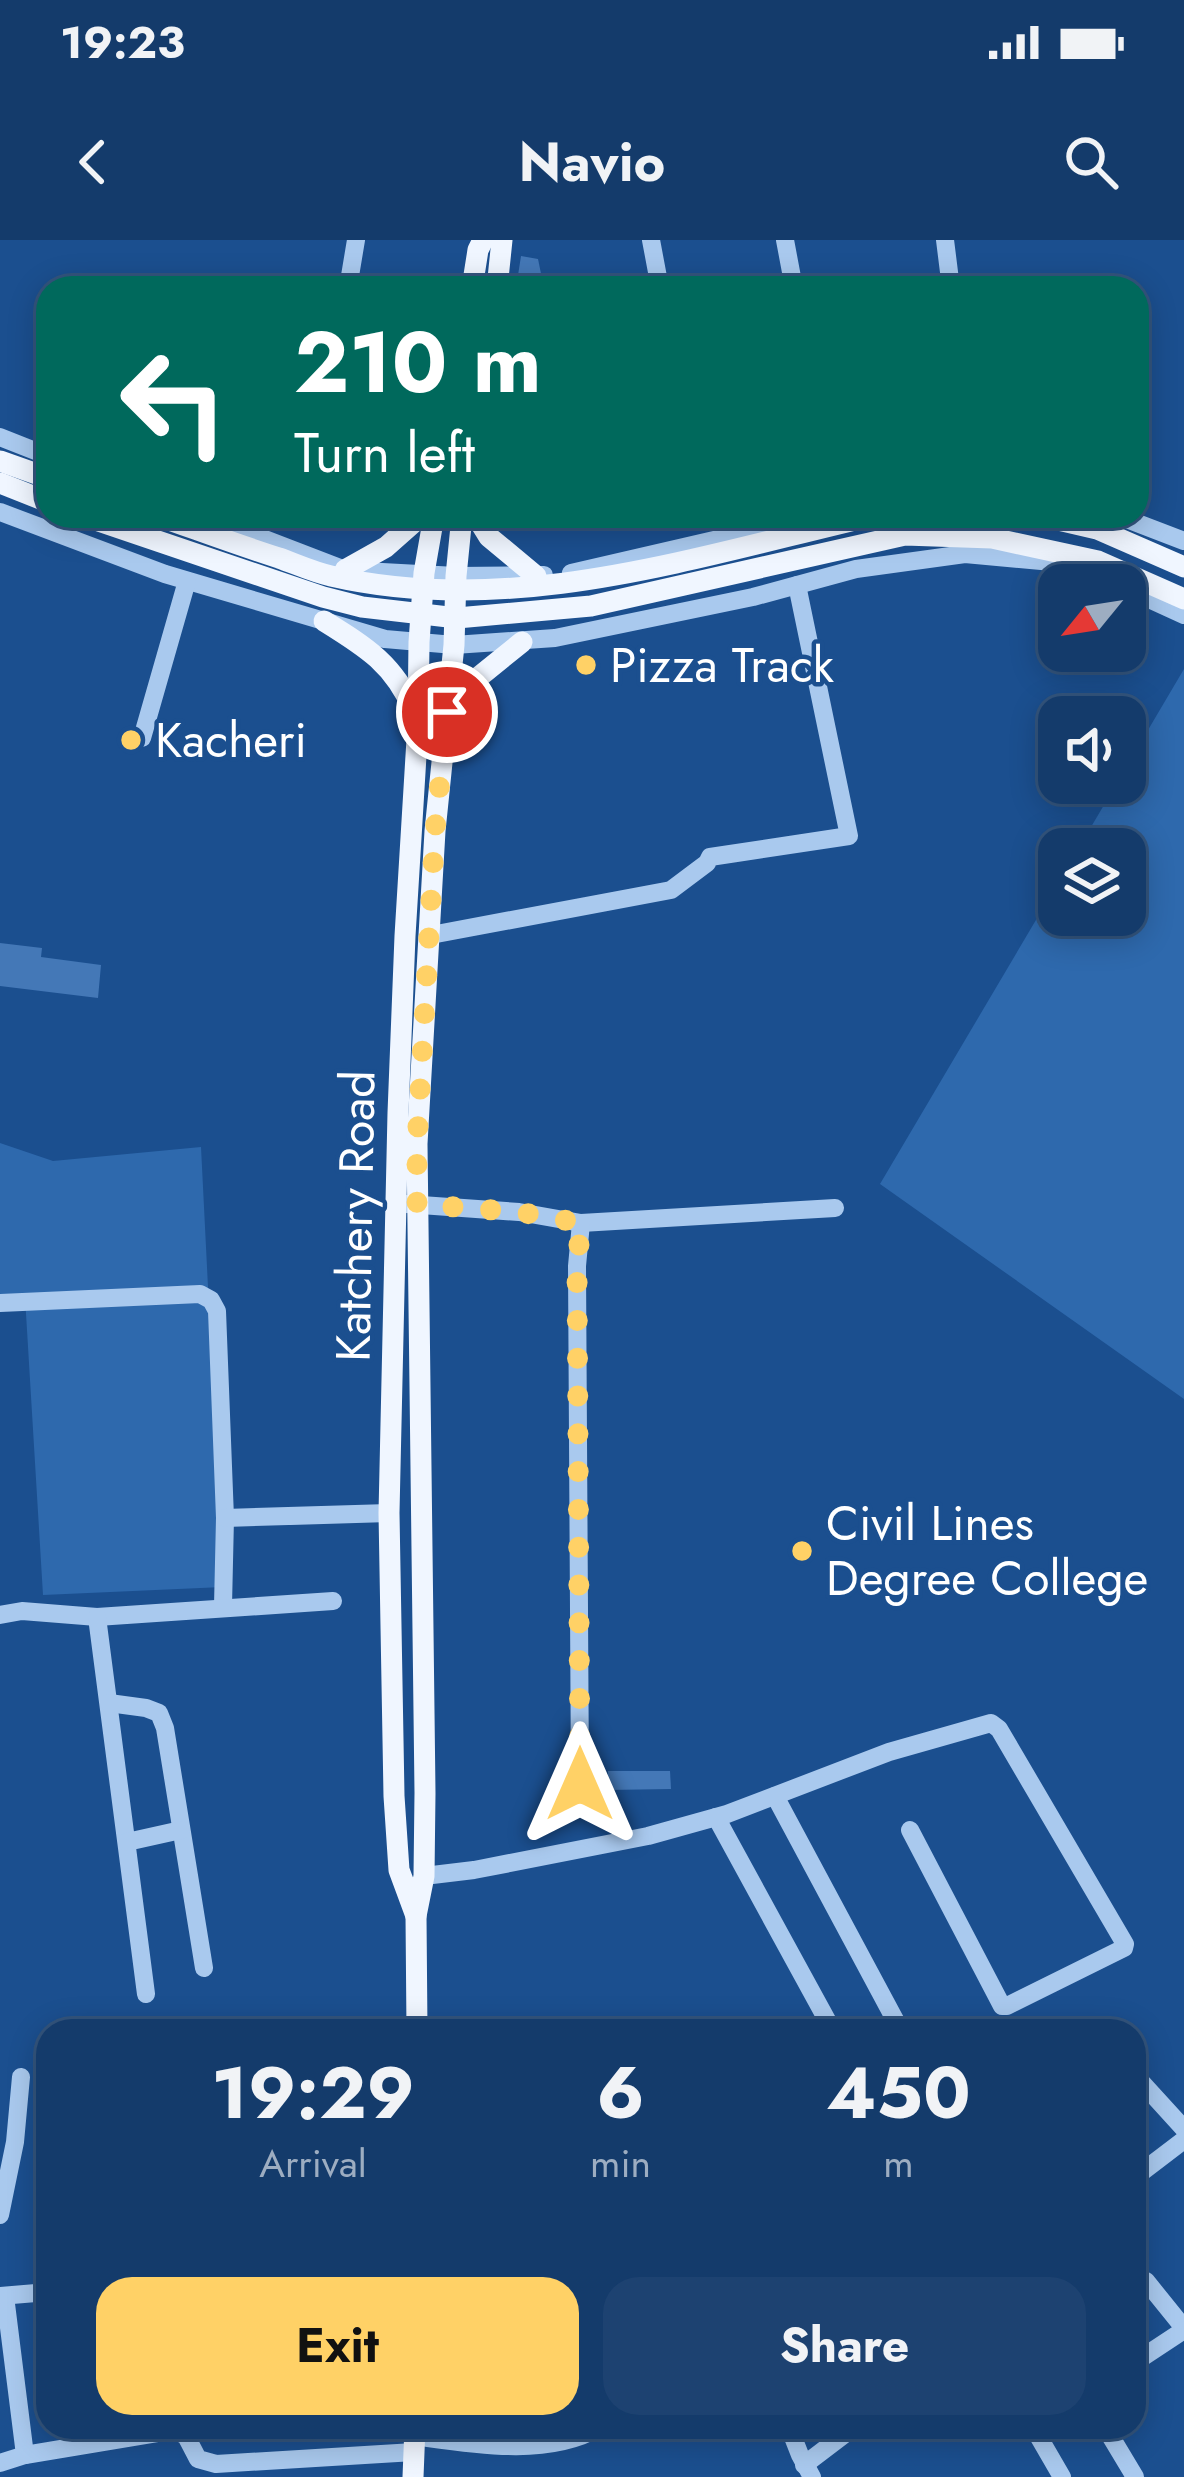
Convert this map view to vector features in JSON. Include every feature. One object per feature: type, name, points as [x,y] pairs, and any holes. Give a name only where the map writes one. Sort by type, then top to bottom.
[{"type":"main road","points":[[474,276],[483,240]]},
{"type":"main road","points":[[498,276],[502,240]]},
{"type":"main road","points":[[0,461],[36,474]]},
{"type":"main road","points":[[0,484],[36,498]]},
{"type":"main road","points":[[118,528],[362,607],[457,618],[591,606],[905,535],[992,538],[1098,561],[1184,599]]},
{"type":"main road","points":[[193,528],[328,575],[466,591],[596,580],[820,528]]},
{"type":"main road","points":[[345,570],[386,547],[407,528]]},
{"type":"main road","name":"Katchery Road","points":[[416,1916],[399,1870],[394,1796],[389,1513],[406,1204],[419,642],[432,528]]},
{"type":"main road","name":"Katchery Road","points":[[408,1113],[431,935],[435,831],[461,528]]},
{"type":"main road","points":[[483,528],[536,576]]},
{"type":"main road","points":[[1088,528],[1184,567]]},
{"type":"main road","points":[[324,621],[371,650],[389,668],[406,691],[418,723]]},
{"type":"main road","points":[[447,712],[475,680],[522,642]]},
{"type":"main road","name":"Katchery Road","points":[[406,1204],[419,1413],[425,1793],[424,1876],[416,1916],[417,2019]]},
{"type":"main road","points":[[393,1414],[419,1413]]},
{"type":"main road","points":[[390,1594],[421,1593]]},
{"type":"main road","points":[[394,1796],[425,1793]]},
{"type":"main road","points":[[413,2477],[414,2439]]},
{"type":"street","points":[[350,276],[356,240]]},
{"type":"street","points":[[651,240],[658,276]]},
{"type":"street","points":[[784,240],[792,276]]},
{"type":"street","points":[[945,240],[950,276]]},
{"type":"street","points":[[0,437],[36,451]]},
{"type":"street","points":[[0,512],[36,525]]},
{"type":"street","points":[[44,528],[187,580],[385,639],[454,645],[577,634],[856,569],[965,554],[1066,564]]},
{"type":"street","points":[[236,528],[345,570],[456,576],[566,574],[748,528]]},
{"type":"street","points":[[1149,528],[1184,541]]},
{"type":"street","points":[[142,738],[187,580]]},
{"type":"street","points":[[431,935],[671,890],[710,857],[850,836],[797,585]]},
{"type":"street","points":[[1146,597],[1184,615]]},
{"type":"street","points":[[406,1204],[519,1212],[581,1223],[835,1208]]},
{"type":"street","points":[[580,1784],[577,1266],[581,1223]]},
{"type":"street","points":[[0,1303],[200,1294],[212,1300],[217,1311],[226,1518],[223,1606]]},
{"type":"street","points":[[226,1518],[389,1513]]},
{"type":"street","points":[[0,1615],[22,1611],[98,1617],[333,1600]]},
{"type":"street","points":[[98,1617],[146,1994]]},
{"type":"street","points":[[109,1703],[158,1713],[165,1728],[204,1967]]},
{"type":"street","points":[[424,1876],[648,1836],[716,1817],[889,1752],[995,1724],[1124,1948],[1002,2006],[910,1830]]},
{"type":"street","points":[[776,1796],[895,2019]]},
{"type":"street","points":[[716,1817],[826,2019]]},
{"type":"street","points":[[127,1842],[181,1830]]},
{"type":"street","points":[[0,2215],[7,2143],[21,2077]]},
{"type":"street","points":[[1146,2087],[1184,2128]]},
{"type":"street","points":[[1146,2169],[1184,2140]]},
{"type":"street","points":[[1146,2281],[1184,2329],[1146,2355]]},
{"type":"street","points":[[25,2455],[2,2296],[36,2293]]},
{"type":"street","points":[[0,2462],[121,2439]]},
{"type":"street","points":[[187,2439],[193,2453],[206,2464],[406,2439]]},
{"type":"street","points":[[424,2439],[490,2446],[573,2439]]},
{"type":"street","points":[[794,2439],[808,2471],[841,2439]]},
{"type":"street","points":[[1041,2439],[1062,2477]]},
{"type":"street","points":[[1112,2439],[1135,2477]]},
{"type":"shaded area","points":[[1184,669],[1184,1399],[880,1184],[1038,917],[1038,936],[1146,936],[1146,828],[1090,828],[1105,804],[1146,804],[1146,733]]},
{"type":"shaded area","points":[[0,1143],[53,1161],[201,1147],[223,1587],[43,1595],[25,1297],[0,1297]]},
{"type":"building","points":[[521,256],[538,259],[542,276],[518,276]]},
{"type":"building","points":[[0,943],[42,948],[41,957],[101,965],[98,998],[0,986]]},
{"type":"building","points":[[608,1771],[670,1771],[671,1789],[608,1790]]},
{"type":"place","name":"Pizza Track","points":[[586,665]]},
{"type":"place","name":"Kacheri","points":[[131,740]]},
{"type":"place","name":"Civil Lines Degree College","points":[[802,1551]]},
{"type":"route","points":[[447,712],[435,831],[417,1204],[519,1212],[581,1223],[577,1266],[580,1784]]}]
